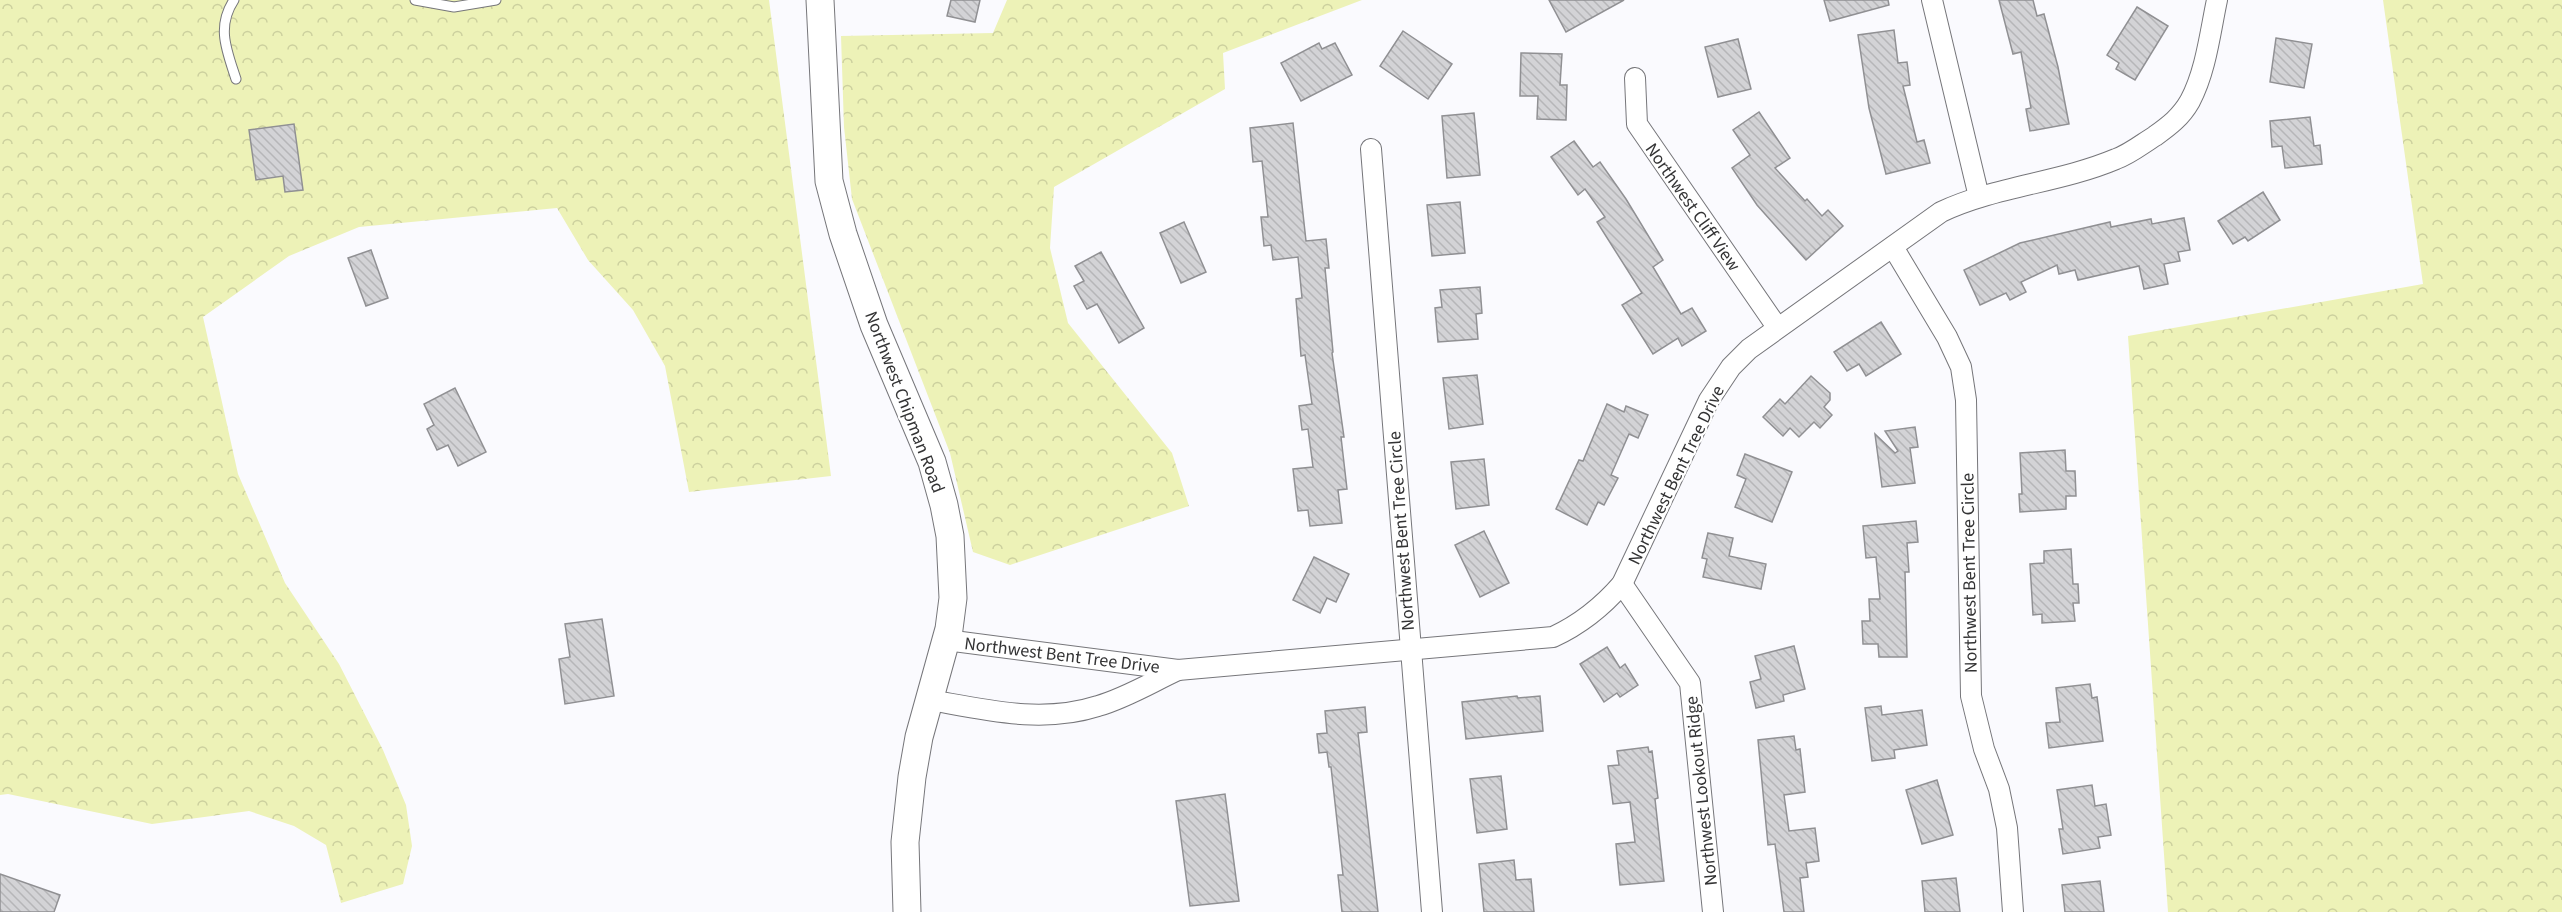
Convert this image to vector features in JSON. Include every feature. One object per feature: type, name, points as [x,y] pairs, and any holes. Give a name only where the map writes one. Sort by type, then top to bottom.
[{"type":"main road","name":"Northwest Chipman Road","points":[[820,0],[829,181],[843,234],[874,325],[932,462],[950,536],[953,598],[946,640],[919,737],[912,777],[905,842],[907,912]]},
{"type":"street","points":[[1932,0],[1979,197]]},
{"type":"street","name":"Northwest Bent Tree Drive","points":[[946,640],[1178,670],[1552,637],[1570,629],[1622,584],[1709,400],[1737,361],[1749,349],[1941,212],[1979,197],[2063,176],[2116,159],[2171,125],[2191,99],[2206,55],[2217,0]]},
{"type":"street","name":"Northwest Cliff View","points":[[1635,78],[1637,124],[1777,327]]},
{"type":"street","name":"Northwest Bent Tree Circle","points":[[1371,149],[1432,912]]},
{"type":"street","name":"Northwest Bent Tree Circle","points":[[1893,247],[1947,337],[1960,367],[1962,378],[1967,428],[1971,696],[1984,749],[1999,789],[2007,828],[2013,912]]},
{"type":"street","name":"Northwest Lookout Ridge","points":[[1622,584],[1690,683],[1713,912]]},
{"type":"street","name":"Northwest Bent Tree Drive","points":[[930,700],[1022,716],[1066,714],[1101,706],[1178,670]]},
{"type":"lane","points":[[234,0],[226,12],[224,30],[226,50],[236,79]]},
{"type":"lane","points":[[415,0],[454,7],[496,0]]},
{"type":"green space","points":[[0,0],[769,0],[831,476],[689,492],[665,366],[633,310],[588,260],[557,208],[359,227],[289,256],[203,317],[238,474],[285,583],[339,664],[383,750],[406,805],[412,846],[403,884],[341,903],[326,845],[294,826],[249,811],[152,824],[8,794],[0,795]]},
{"type":"green space","points":[[1007,0],[1362,0],[1223,53],[1225,89],[1054,187],[1050,248],[1068,323],[1172,453],[1189,506],[1010,565],[973,552],[950,453],[852,199],[844,127],[841,36],[993,33]]},
{"type":"green space","points":[[2383,0],[2562,0],[2562,912],[2168,912],[2128,336],[2423,284]]},
{"type":"building","points":[[951,0],[980,0],[975,22],[947,16]]},
{"type":"building","points":[[1549,0],[1624,0],[1566,32]]},
{"type":"building","points":[[1824,0],[1888,0],[1889,5],[1830,21]]},
{"type":"building","points":[[1999,0],[2033,0],[2037,16],[2044,14],[2058,67],[2069,124],[2030,131],[2026,109],[2031,108],[2021,52],[2013,54]]},
{"type":"building","points":[[2137,7],[2168,26],[2135,80],[2116,69],[2119,63],[2107,55]]},
{"type":"building","points":[[1894,30],[1898,63],[1907,62],[1910,85],[1903,86],[1917,142],[1924,140],[1930,163],[1886,174],[1869,108],[1858,35]]},
{"type":"building","points":[[1403,31],[1452,64],[1428,99],[1380,66]]},
{"type":"building","points":[[2276,38],[2312,44],[2304,88],[2270,82]]},
{"type":"building","points":[[1738,39],[1751,89],[1718,97],[1705,47]]},
{"type":"building","points":[[1319,43],[1322,49],[1335,43],[1352,75],[1301,101],[1281,63]]},
{"type":"building","points":[[1521,53],[1562,54],[1560,85],[1567,85],[1566,120],[1537,119],[1538,96],[1520,96]]},
{"type":"building","points":[[1759,112],[1790,158],[1775,168],[1822,216],[1828,210],[1843,226],[1806,260],[1757,205],[1732,168],[1750,155],[1733,130]]},
{"type":"building","points":[[1474,113],[1480,175],[1447,178],[1442,116]]},
{"type":"building","points":[[2310,117],[2314,146],[2320,145],[2322,164],[2285,168],[2282,146],[2272,147],[2270,121]]},
{"type":"building","points":[[1293,123],[1306,241],[1326,239],[1329,268],[1325,268],[1332,353],[1344,437],[1341,437],[1347,489],[1338,490],[1342,523],[1310,526],[1308,510],[1298,511],[1293,469],[1313,467],[1308,429],[1302,430],[1299,406],[1312,404],[1305,355],[1301,356],[1296,299],[1302,298],[1298,257],[1273,260],[1271,245],[1264,246],[1261,217],[1268,217],[1262,161],[1253,162],[1250,128]]},
{"type":"building","points":[[294,124],[303,190],[285,192],[283,176],[256,180],[249,130]]},
{"type":"building","points":[[1574,141],[1593,167],[1600,162],[1626,199],[1663,260],[1653,267],[1681,314],[1692,308],[1706,331],[1682,346],[1678,338],[1653,354],[1622,305],[1642,293],[1597,222],[1605,217],[1585,189],[1578,195],[1551,157]]},
{"type":"building","points":[[2263,192],[2280,220],[2248,241],[2245,237],[2233,244],[2218,221]]},
{"type":"building","points":[[1460,202],[1465,253],[1432,256],[1427,205]]},
{"type":"building","points":[[2184,218],[2190,250],[2178,252],[2180,261],[2164,264],[2168,284],[2144,289],[2139,266],[2078,280],[2075,270],[2059,274],[2057,265],[2021,282],[2026,292],[2010,300],[2006,293],[1980,305],[1964,270],[2020,243],[2110,222],[2111,227],[2151,219],[2152,224]]},
{"type":"building","points":[[1184,222],[1206,272],[1181,283],[1160,233]]},
{"type":"building","points":[[371,250],[388,298],[366,306],[348,258]]},
{"type":"building","points":[[1101,252],[1144,328],[1119,343],[1097,304],[1087,309],[1074,286],[1084,281],[1075,266]]},
{"type":"building","points":[[1480,287],[1482,313],[1476,314],[1478,339],[1438,342],[1435,308],[1442,307],[1440,290]]},
{"type":"building","points":[[1881,322],[1901,354],[1866,376],[1859,364],[1847,371],[1834,352]]},
{"type":"building","points":[[1477,375],[1483,424],[1449,429],[1443,378]]},
{"type":"building","points":[[1811,376],[1830,393],[1830,400],[1824,407],[1832,415],[1820,428],[1814,422],[1799,437],[1790,428],[1783,436],[1763,417],[1780,399],[1785,404]]},
{"type":"building","points":[[455,388],[486,452],[458,466],[448,445],[437,450],[427,429],[434,425],[424,404]]},
{"type":"building","points":[[1607,404],[1624,412],[1626,406],[1648,415],[1638,438],[1629,434],[1611,475],[1618,478],[1604,505],[1598,502],[1587,525],[1556,509],[1579,460],[1583,461]]},
{"type":"building","points":[[1915,427],[1918,447],[1910,448],[1915,483],[1882,487],[1875,434],[1895,453],[1898,451],[1885,431]]},
{"type":"building","points":[[2065,450],[2066,471],[2075,471],[2076,496],[2066,496],[2066,509],[2020,512],[2019,494],[2022,494],[2020,453]]},
{"type":"building","points":[[1745,454],[1792,472],[1772,522],[1735,507],[1746,479],[1737,475]]},
{"type":"building","points":[[1484,459],[1489,505],[1456,509],[1451,462]]},
{"type":"building","points":[[1916,521],[1918,542],[1907,543],[1909,572],[1905,572],[1907,657],[1879,657],[1878,644],[1863,644],[1862,621],[1870,621],[1869,599],[1880,599],[1876,557],[1866,558],[1863,526]]},
{"type":"building","points":[[1484,531],[1509,583],[1480,597],[1455,545]]},
{"type":"building","points":[[1708,533],[1733,538],[1729,556],[1766,564],[1761,589],[1703,577],[1707,559],[1702,558]]},
{"type":"building","points":[[2071,549],[2073,584],[2078,584],[2079,603],[2073,603],[2075,621],[2042,623],[2042,614],[2033,615],[2030,564],[2044,563],[2044,551]]},
{"type":"building","points":[[1314,557],[1349,574],[1336,602],[1327,598],[1320,613],[1293,600]]},
{"type":"building","points":[[602,619],[614,696],[565,704],[559,659],[570,657],[565,624]]},
{"type":"building","points":[[1794,646],[1805,689],[1783,695],[1784,701],[1756,708],[1750,682],[1761,679],[1755,656]]},
{"type":"building","points":[[1607,647],[1620,668],[1625,664],[1638,685],[1620,697],[1617,693],[1604,702],[1580,664]]},
{"type":"building","points":[[2090,684],[2092,698],[2097,697],[2103,741],[2049,748],[2046,723],[2060,722],[2056,688]]},
{"type":"building","points":[[1517,696],[1518,698],[1540,696],[1543,731],[1466,739],[1462,702]]},
{"type":"building","points":[[1881,706],[1882,715],[1922,710],[1927,745],[1894,750],[1895,758],[1872,761],[1865,708]]},
{"type":"building","points":[[1365,707],[1367,732],[1358,733],[1378,912],[1342,912],[1338,875],[1343,875],[1331,767],[1329,767],[1327,752],[1319,753],[1317,734],[1327,733],[1325,711]]},
{"type":"building","points":[[1794,736],[1796,750],[1800,749],[1805,792],[1784,795],[1789,831],[1815,828],[1819,861],[1806,863],[1808,877],[1800,878],[1804,912],[1784,912],[1775,844],[1768,845],[1758,740]]},
{"type":"building","points":[[1648,747],[1649,752],[1652,751],[1658,798],[1655,799],[1664,881],[1620,885],[1616,844],[1635,842],[1630,802],[1613,804],[1608,766],[1619,765],[1617,751]]},
{"type":"building","points":[[1501,776],[1507,829],[1477,833],[1470,779]]},
{"type":"building","points":[[1937,780],[1953,835],[1922,844],[1906,790]]},
{"type":"building","points":[[2092,785],[2095,806],[2106,804],[2111,835],[2098,837],[2100,848],[2063,854],[2059,829],[2063,829],[2057,790]]},
{"type":"building","points":[[1225,794],[1239,901],[1190,906],[1176,801]]},
{"type":"building","points":[[1514,860],[1516,880],[1531,879],[1534,912],[1484,912],[1479,864]]},
{"type":"building","points":[[0,874],[60,895],[54,912],[0,912]]},
{"type":"building","points":[[1956,878],[1960,912],[1925,912],[1922,881]]},
{"type":"building","points":[[2100,881],[2104,912],[2065,912],[2062,885]]}]
